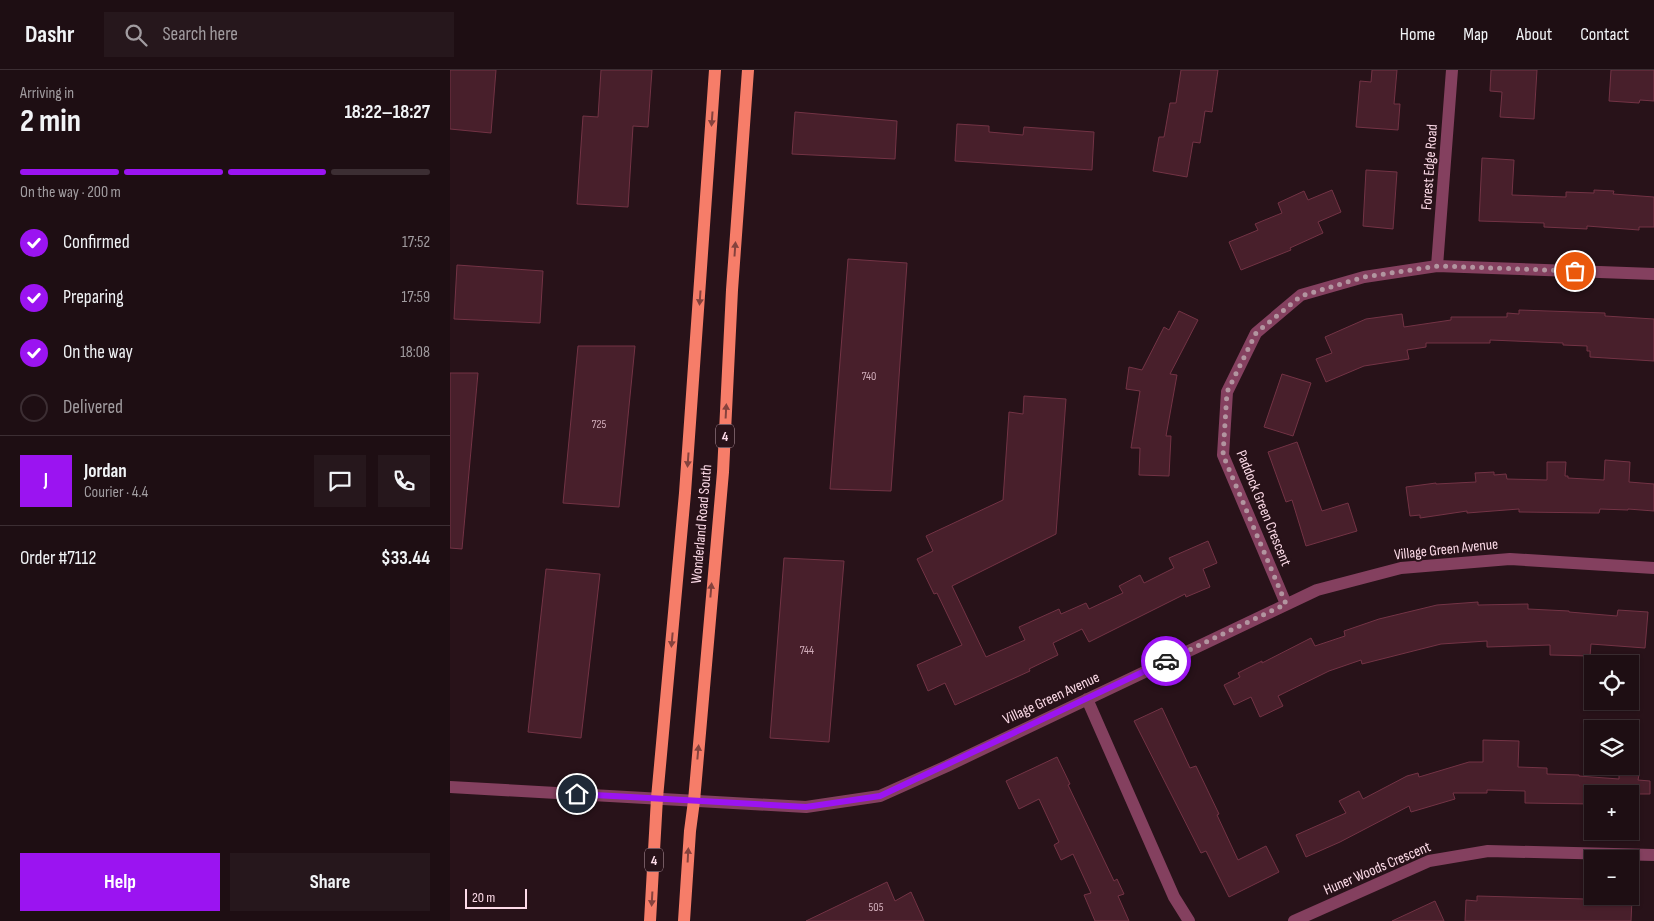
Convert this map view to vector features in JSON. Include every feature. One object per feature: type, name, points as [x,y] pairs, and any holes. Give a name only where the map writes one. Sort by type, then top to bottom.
[{"type":"main road","name":"Wonderland Road South","points":[[650,921],[657,798],[685,493],[715,70]]},
{"type":"main road","name":"Wonderland Road South","points":[[684,921],[690,831],[723,472],[732,290],[748,70]]},
{"type":"street","name":"Forest Edge Road","points":[[1438,266],[1452,70]]},
{"type":"street","name":"Paddock Green Crescent","points":[[1286,604],[1223,455],[1227,392],[1256,333],[1301,296],[1364,277],[1438,266],[1654,274]]},
{"type":"street","name":"Village Green Avenue","points":[[450,787],[806,807],[880,796],[1317,590],[1401,568],[1510,559],[1654,568]]},
{"type":"street","points":[[1087,699],[1174,897],[1189,921]]},
{"type":"street","name":"Huner Woods Crescent","points":[[1294,921],[1428,861],[1488,851],[1654,855]]},
{"type":"building","points":[[450,70],[496,70],[491,133],[450,129]]},
{"type":"building","points":[[601,70],[652,70],[648,127],[633,126],[628,207],[577,204],[583,116],[598,117]]},
{"type":"building","points":[[1181,70],[1218,70],[1212,112],[1205,111],[1200,143],[1193,142],[1187,177],[1153,171],[1159,137],[1164,137],[1170,103],[1176,103]]},
{"type":"building","points":[[1372,70],[1397,70],[1394,104],[1400,104],[1398,130],[1356,127],[1360,81],[1371,82]]},
{"type":"building","points":[[1491,70],[1537,70],[1534,119],[1500,117],[1502,92],[1490,91]]},
{"type":"building","points":[[1611,70],[1654,70],[1654,101],[1640,100],[1639,103],[1609,101]]},
{"type":"building","points":[[795,112],[897,121],[895,159],[792,154]]},
{"type":"building","points":[[957,124],[989,126],[989,132],[1023,135],[1024,127],[1094,132],[1092,170],[955,161]]},
{"type":"building","points":[[1482,158],[1514,160],[1512,195],[1566,197],[1566,192],[1594,193],[1594,190],[1614,191],[1613,194],[1654,197],[1654,227],[1639,227],[1639,230],[1587,226],[1587,229],[1544,227],[1544,223],[1479,221]]},
{"type":"building","points":[[1366,170],[1397,172],[1393,229],[1363,226]]},
{"type":"building","points":[[1332,190],[1341,212],[1318,222],[1323,233],[1290,248],[1291,250],[1241,270],[1229,242],[1258,230],[1255,224],[1282,213],[1278,203],[1304,191],[1308,200]]},
{"type":"building","points":[[848,259],[907,263],[891,491],[830,489]]},
{"type":"building","points":[[457,265],[543,271],[540,323],[454,319]]},
{"type":"building","points":[[1519,310],[1605,313],[1605,316],[1654,319],[1654,361],[1590,357],[1590,351],[1587,351],[1587,346],[1563,345],[1563,343],[1490,340],[1490,343],[1426,343],[1426,347],[1407,350],[1409,359],[1364,366],[1326,382],[1316,359],[1332,353],[1325,337],[1366,319],[1402,314],[1404,327],[1451,320],[1451,317],[1507,317],[1507,313],[1519,314]]},
{"type":"building","points":[[1179,311],[1198,320],[1170,374],[1177,375],[1166,436],[1171,436],[1169,476],[1139,475],[1140,448],[1131,448],[1140,391],[1126,389],[1129,367],[1142,370],[1164,327],[1169,330]]},
{"type":"building","points":[[578,346],[635,346],[619,507],[563,503]]},
{"type":"building","points":[[450,373],[478,373],[462,549],[450,548]]},
{"type":"building","points":[[1282,374],[1311,383],[1293,436],[1264,427]]},
{"type":"building","points":[[1024,396],[1066,399],[1056,534],[952,586],[986,657],[1025,640],[1019,627],[1059,609],[1061,614],[1086,603],[1089,609],[1123,593],[1119,586],[1140,575],[1144,583],[1174,568],[1169,558],[1208,541],[1217,563],[1203,569],[1210,587],[1186,597],[1185,594],[1089,642],[1082,629],[1053,643],[1058,655],[1029,669],[1030,671],[955,705],[945,683],[928,691],[917,665],[962,645],[937,593],[934,594],[917,559],[933,551],[926,536],[1003,500],[1009,412],[1023,414]]},
{"type":"building","points":[[1297,442],[1322,511],[1348,503],[1357,531],[1306,546],[1292,500],[1286,502],[1268,452]]},
{"type":"building","points":[[1605,460],[1630,462],[1629,482],[1654,484],[1654,511],[1600,509],[1599,513],[1519,512],[1519,509],[1467,513],[1467,511],[1420,518],[1420,515],[1410,516],[1406,487],[1436,483],[1476,482],[1475,473],[1494,472],[1494,475],[1506,474],[1507,479],[1547,480],[1547,462],[1566,462],[1565,476],[1568,476],[1568,478],[1604,480]]},
{"type":"building","points":[[784,558],[844,561],[829,742],[770,738]]},
{"type":"building","points":[[546,569],[600,574],[581,738],[528,732]]},
{"type":"building","points":[[1478,602],[1478,605],[1528,604],[1528,609],[1617,616],[1618,610],[1648,612],[1645,648],[1591,644],[1590,655],[1584,656],[1550,655],[1550,645],[1487,647],[1487,641],[1441,644],[1362,664],[1361,660],[1329,671],[1278,696],[1283,706],[1260,717],[1251,697],[1234,705],[1224,685],[1240,677],[1238,673],[1311,638],[1315,646],[1345,636],[1344,631],[1379,619],[1437,605]]},
{"type":"building","points":[[1162,708],[1190,768],[1196,766],[1238,860],[1266,846],[1279,872],[1229,897],[1206,851],[1201,853],[1134,721]]},
{"type":"building","points":[[1483,740],[1519,741],[1518,767],[1547,768],[1547,774],[1619,779],[1619,775],[1639,775],[1638,780],[1650,781],[1650,794],[1639,794],[1639,785],[1584,785],[1584,804],[1525,803],[1525,791],[1487,790],[1487,793],[1453,793],[1455,799],[1411,812],[1409,806],[1340,842],[1306,857],[1296,835],[1346,813],[1339,801],[1359,791],[1363,799],[1407,776],[1418,773],[1419,777],[1469,762],[1483,762]]},
{"type":"building","points":[[1057,757],[1070,784],[1068,785],[1114,881],[1117,879],[1124,894],[1118,896],[1129,921],[1095,921],[1084,895],[1091,893],[1073,854],[1061,860],[1054,845],[1059,842],[1039,799],[1019,809],[1006,781]]},
{"type":"building","points":[[887,882],[895,901],[911,892],[924,921],[806,921]]},
{"type":"building","points":[[1477,896],[1584,899],[1584,905],[1632,905],[1631,921],[1465,921],[1466,900],[1477,901]]},
{"type":"building","points":[[1435,901],[1444,921],[1392,921]]},
{"type":"way so far","points":[[1166,661],[1286,604],[1223,455],[1227,392],[1256,333],[1301,296],[1364,277],[1438,266],[1575,271]]},
{"type":"route","points":[[577,794],[806,807],[880,796],[1166,661]]}]
